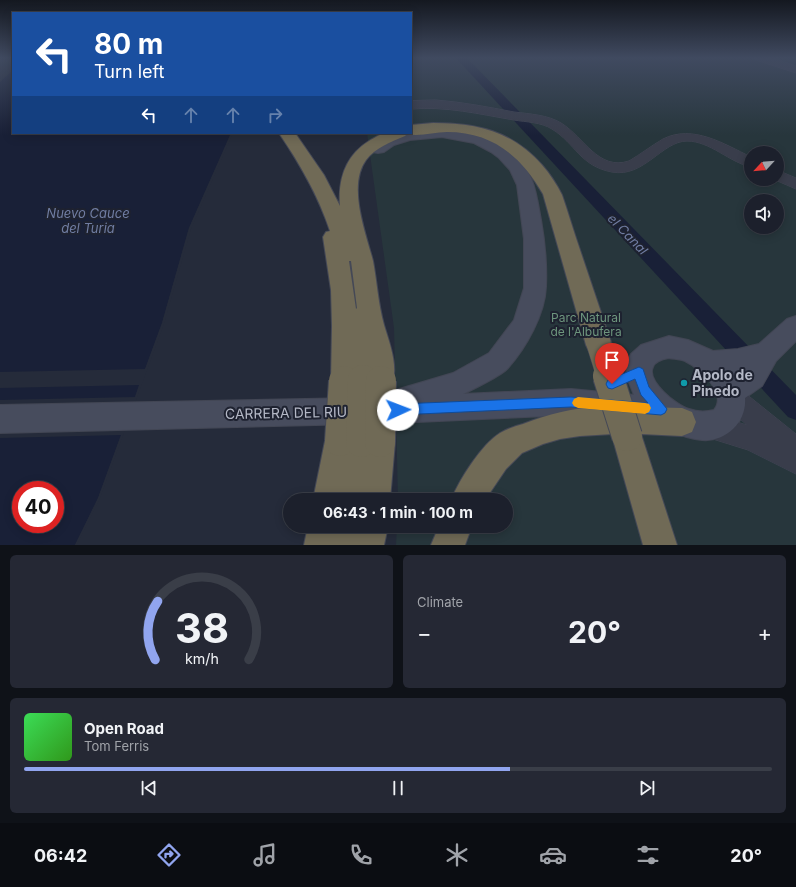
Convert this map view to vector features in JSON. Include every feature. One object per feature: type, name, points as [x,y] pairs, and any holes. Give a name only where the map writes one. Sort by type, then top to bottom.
[{"type":"highway","points":[[412,130],[444,127],[482,132],[510,144],[527,156],[544,178],[552,194],[660,545]]},
{"type":"highway","points":[[288,134],[304,157],[317,180],[333,235],[342,278],[345,340],[363,381],[360,442],[372,493]]},
{"type":"highway","points":[[355,493],[360,442],[363,381],[379,349],[372,322],[351,208],[349,182],[352,171],[361,155],[379,141],[396,134]]},
{"type":"highway","points":[[471,493],[485,470],[508,445],[532,433],[559,425],[608,419],[684,419]]},
{"type":"highway","points":[[333,493],[360,442]]},
{"type":"highway","points":[[321,545],[323,533]]},
{"type":"highway","points":[[352,533],[353,545]]},
{"type":"highway","points":[[367,545],[370,533]]},
{"type":"highway","points":[[448,545],[453,533]]},
{"type":"street","points":[[412,105],[442,105],[549,122],[556,126],[588,157],[598,163],[615,168],[632,166],[674,140],[686,137],[704,141],[744,160]]},
{"type":"street","points":[[367,411],[459,383],[498,361],[525,324],[535,288],[534,239],[530,202],[526,185],[518,168],[513,161],[497,148],[480,140],[462,135],[442,132],[425,132],[408,135],[388,142],[375,150],[364,163],[357,178],[357,198],[382,322],[379,349]]},
{"type":"street","points":[[784,178],[796,184]]},
{"type":"street","points":[[684,419],[720,423],[728,416],[732,407],[732,395],[745,369],[767,353],[796,326]]},
{"type":"street","points":[[796,450],[732,395],[722,376],[708,362],[698,355],[678,348],[656,348],[647,353],[641,361],[639,372],[640,382],[645,391],[684,419],[752,439],[796,461]]},
{"type":"street","points":[[708,362],[745,369]]},
{"type":"street","name":"CARRERA DEL RIU","points":[[571,402],[639,372]]},
{"type":"street","name":"CARRERA DEL RIU","points":[[0,419],[367,411],[571,402],[684,419]]},
{"type":"green space","name":"Parc Natural de l'Albufera","points":[[412,83],[796,83],[796,545],[396,545],[397,533],[513,533],[513,493],[398,493],[394,328],[367,134],[412,134]]},
{"type":"water","name":"Nuevo Cauce del Turia","points":[[0,83],[12,83],[12,134],[231,134],[189,228],[162,323],[98,498],[75,545],[0,545]]},
{"type":"pier","points":[[231,134],[233,134],[191,229],[164,324],[100,498],[77,545],[75,545],[98,498],[121,435],[0,438],[0,400],[135,397],[139,385],[0,388],[0,372],[145,369],[162,323],[189,228]]},
{"type":"waterway","name":"el Canal","points":[[485,83],[796,410]]},
{"type":"slow traffic","points":[[578,403],[645,408]]},
{"type":"place","name":"Apolo de Pinedo","points":[[684,383]]},
{"type":"route","points":[[398,410],[571,402],[661,409],[645,391],[640,382],[639,372],[612,384]]}]
